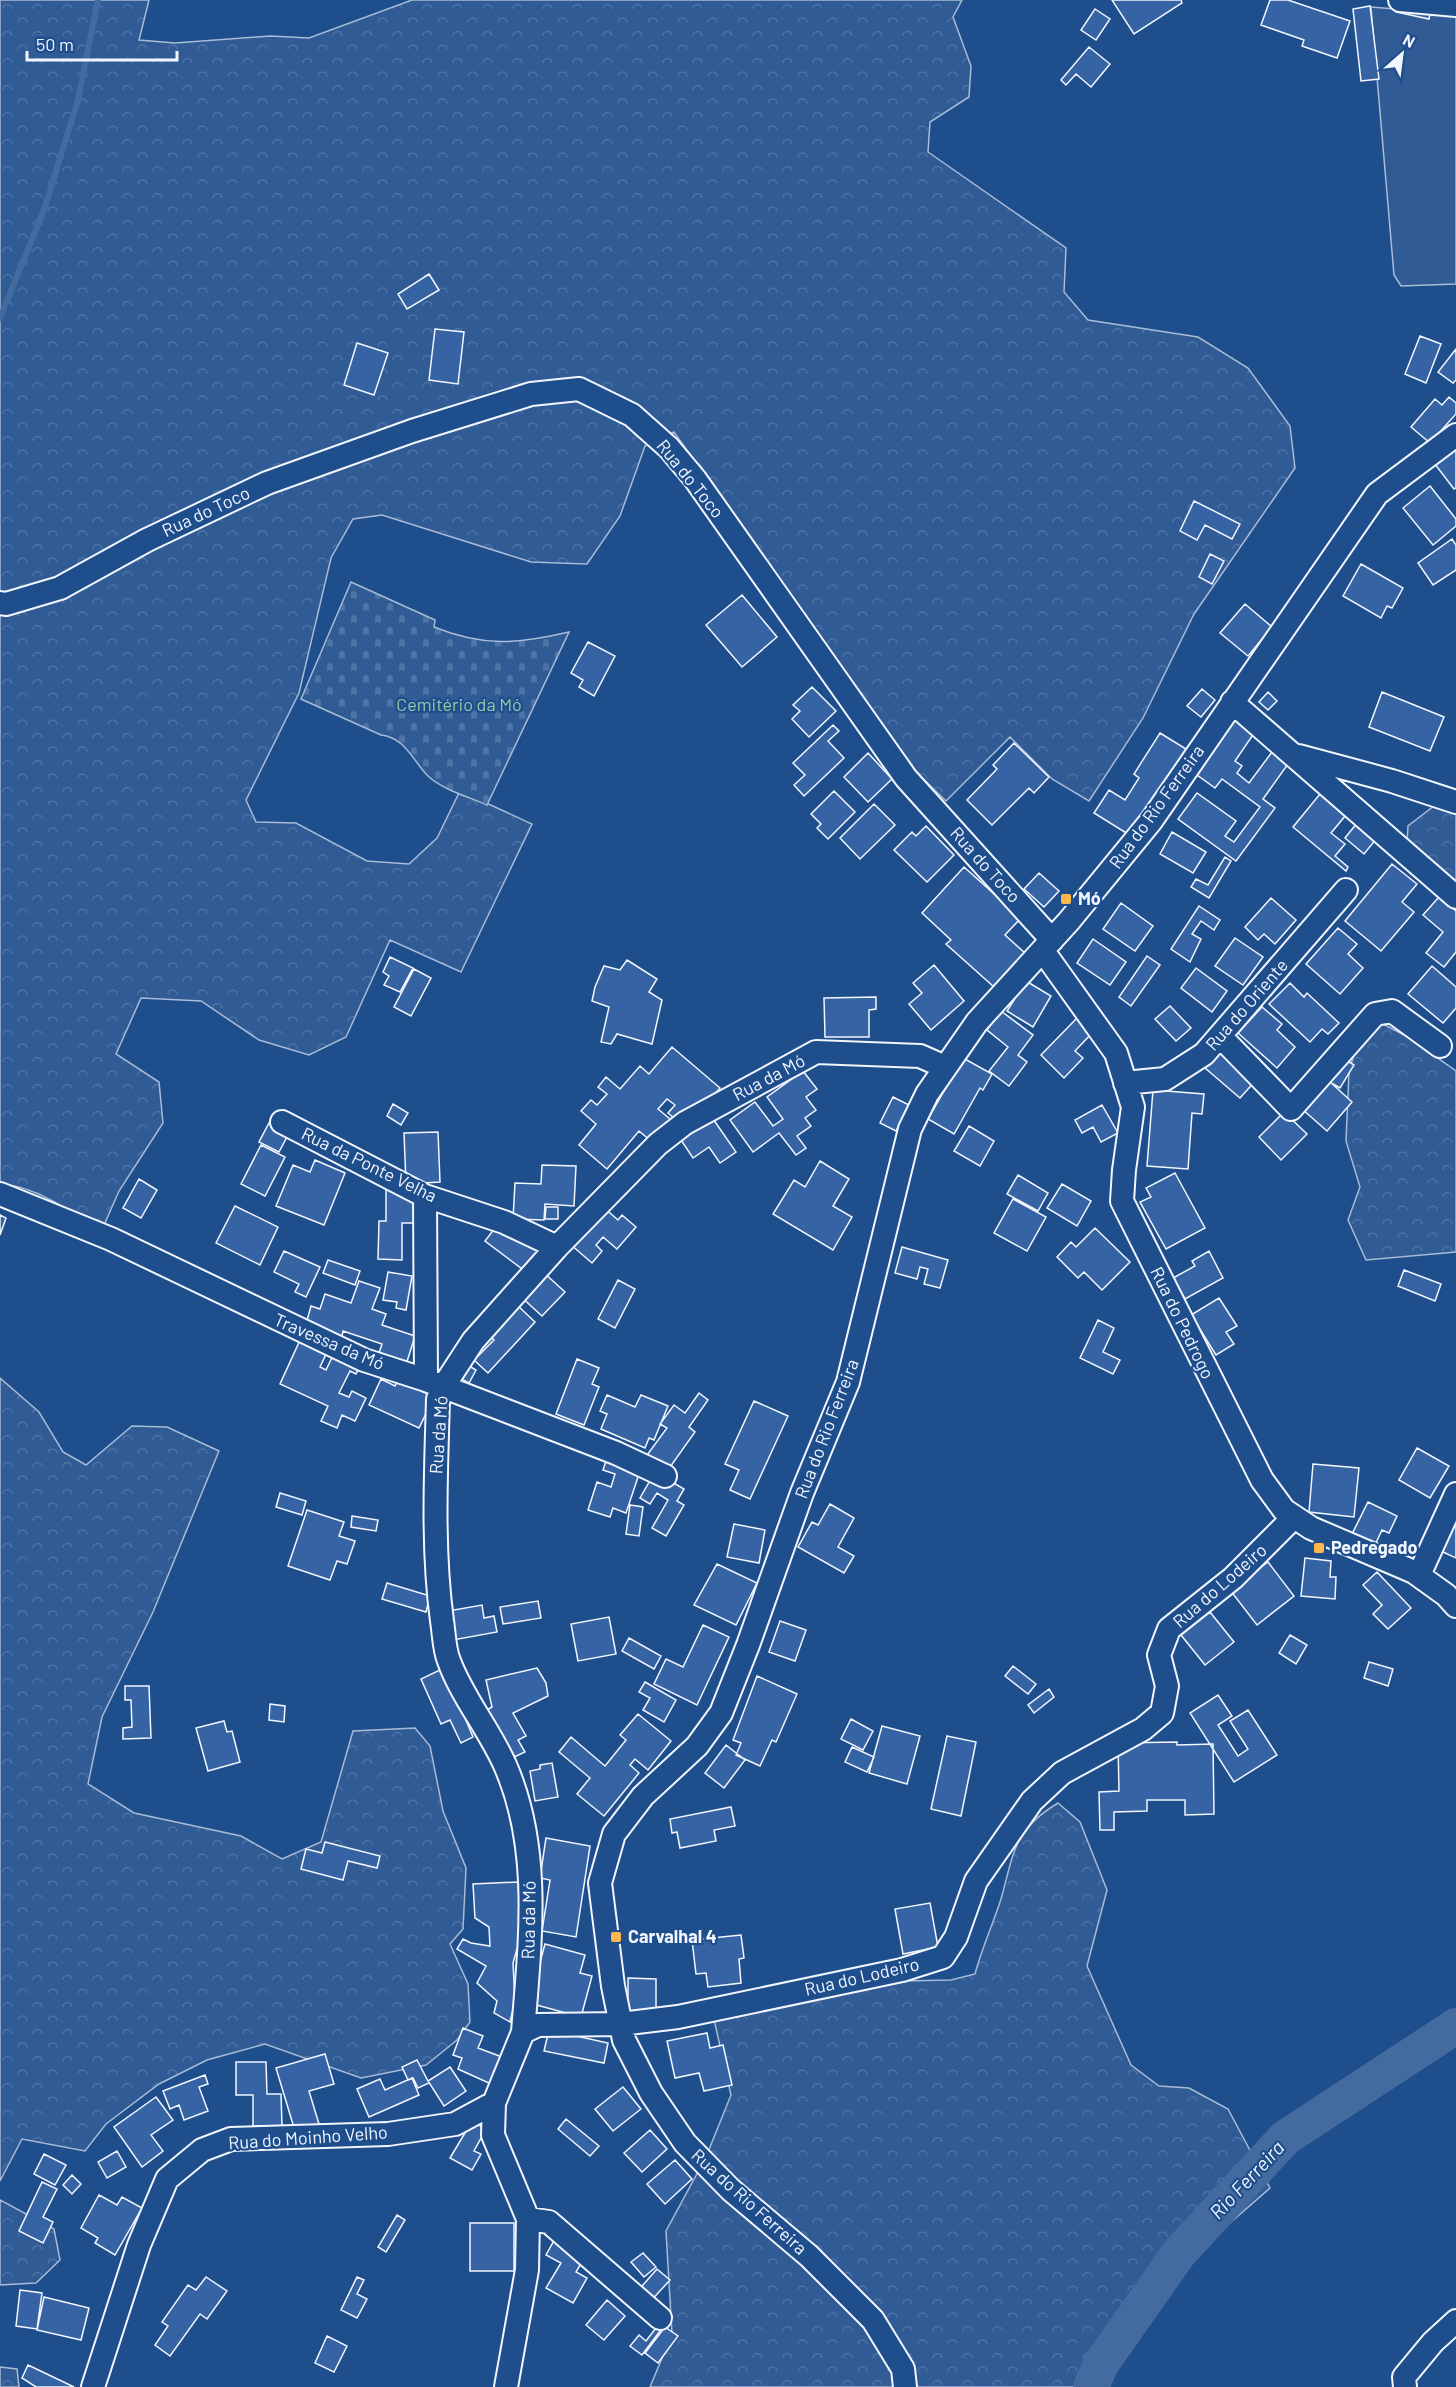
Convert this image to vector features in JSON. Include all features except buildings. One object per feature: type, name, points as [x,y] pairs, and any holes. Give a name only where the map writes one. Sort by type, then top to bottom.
[{"type":"street","points":[[1400,0],[1456,5]]},
{"type":"street","name":"Rua do Toco","points":[[0,603],[6,604],[60,588],[147,540],[267,483],[412,431],[531,394],[579,389],[632,415],[674,453],[906,778],[1048,946]]},
{"type":"street","name":"Rua do Rio Ferreira","points":[[905,2387],[903,2369],[873,2320],[809,2256],[731,2190],[685,2143],[651,2094],[624,2040],[600,1883],[614,1834],[643,1796],[697,1746],[721,1713],[748,1646],[802,1493],[848,1382],[910,1129],[927,1094],[977,1022],[1048,946],[1151,821],[1377,494],[1456,435]]},
{"type":"street","points":[[1232,702],[1456,897]]},
{"type":"street","points":[[1292,754],[1456,802]]},
{"type":"street","points":[[1358,811],[1360,791],[1370,775]]},
{"type":"street","name":"Rua do Oriente","points":[[1125,1083],[1165,1079],[1204,1054],[1346,890]]},
{"type":"street","name":"Rua do Pedrogo","points":[[1048,946],[1116,1053],[1133,1107],[1122,1201],[1262,1480],[1284,1510],[1294,1517],[1311,1528],[1419,1575],[1456,1606]]},
{"type":"street","points":[[1220,1036],[1291,1109],[1375,1014],[1392,1011],[1440,1046]]},
{"type":"street","name":"Rua da Mó","points":[[494,2103],[523,2032],[530,1929],[529,1855],[522,1809],[504,1763],[448,1660],[439,1599],[434,1520],[438,1399],[434,1383],[557,1247],[658,1144],[685,1123],[816,1052],[920,1056],[945,1067]]},
{"type":"street","name":"Rua da Ponte Velha","points":[[282,1122],[425,1196],[504,1222],[557,1247]]},
{"type":"street","name":"Travessa da Mó","points":[[0,1194],[111,1239],[364,1360],[434,1383],[616,1453],[665,1476]]},
{"type":"street","points":[[425,1196],[434,1383]]},
{"type":"street","points":[[1419,1575],[1456,1494]]},
{"type":"street","name":"Rua do Lodeiro","points":[[621,2024],[678,2017],[902,1970],[943,1957],[956,1937],[976,1881],[1032,1802],[1062,1773],[1143,1729],[1162,1713],[1167,1686],[1159,1655],[1169,1629],[1233,1578],[1294,1517]]},
{"type":"street","points":[[523,2032],[538,2025],[621,2024]]},
{"type":"street","points":[[494,2103],[493,2134],[528,2219],[527,2270],[506,2387]]},
{"type":"street","name":"Rua do Moinho Velho","points":[[93,2387],[139,2245],[167,2179],[202,2150],[231,2139],[388,2134],[455,2124],[494,2103]]},
{"type":"street","points":[[528,2219],[549,2222],[660,2318]]},
{"type":"street","points":[[1405,2387],[1404,2376],[1433,2342],[1456,2321]]},
{"type":"shaded area","points":[[1371,7],[1456,14],[1456,284],[1401,286],[1394,275]]},
{"type":"green space","points":[[0,0],[149,0],[139,40],[175,43],[270,36],[309,38],[412,0],[962,0],[953,17],[971,66],[969,97],[930,122],[928,152],[1066,248],[1064,292],[1088,320],[1198,337],[1248,368],[1290,426],[1295,468],[1194,614],[1143,718],[1089,801],[1052,779],[1010,737],[946,801],[912,768],[674,432],[645,446],[620,516],[587,564],[531,562],[382,515],[353,519],[331,558],[299,693],[246,800],[256,822],[296,823],[367,861],[409,864],[437,838],[460,791],[532,824],[461,972],[390,940],[346,1037],[309,1055],[259,1040],[201,1001],[141,998],[116,1054],[159,1082],[163,1123],[119,1191],[101,1232],[40,1195],[0,1184]]},
{"type":"green space","name":"Cemitério da Mó","points":[[351,582],[435,620],[434,627],[469,638],[501,642],[569,632],[487,805],[434,781],[397,740],[301,699]]},
{"type":"green space","points":[[1434,806],[1456,813],[1456,892],[1407,842],[1408,826]]},
{"type":"green space","points":[[1381,1023],[1406,1036],[1456,1071],[1456,1252],[1366,1260],[1348,1220],[1360,1187],[1346,1141],[1349,1072],[1359,1035]]},
{"type":"green space","points":[[0,1378],[39,1412],[63,1452],[86,1465],[132,1426],[167,1427],[219,1451],[153,1612],[102,1717],[88,1784],[134,1813],[241,1836],[282,1859],[321,1842],[353,1731],[415,1728],[430,1746],[443,1811],[466,1868],[463,1929],[450,1944],[468,1984],[470,2022],[457,2040],[426,2065],[361,2078],[265,2044],[207,2060],[159,2084],[106,2124],[85,2151],[22,2139],[0,2181]]},
{"type":"green space","points":[[1058,1803],[1080,1822],[1107,1890],[1087,1966],[1131,2065],[1159,2086],[1189,2088],[1228,2109],[1270,2188],[1200,2249],[1116,2357],[1101,2387],[650,2387],[672,2334],[666,2231],[706,2157],[731,2095],[713,2015],[782,2007],[836,1992],[902,1981],[951,1980],[975,1974],[1018,1844],[1032,1823]]},
{"type":"green space","points":[[0,2200],[54,2229],[60,2260],[36,2283],[0,2285]]},
{"type":"green space","points":[[0,2367],[17,2369],[19,2387],[0,2387]]},
{"type":"waterway","points":[[0,318],[44,210],[78,100],[98,0]]},
{"type":"waterway","name":"Rio Ferreira","points":[[1091,2387],[1101,2364],[1179,2253],[1285,2138],[1456,2026]]},
{"type":"place","name":"Mó","points":[[1066,899]]},
{"type":"place","name":"Pedregado","points":[[1319,1548]]},
{"type":"place","name":"Carvalhal 4","points":[[616,1937]]}]
